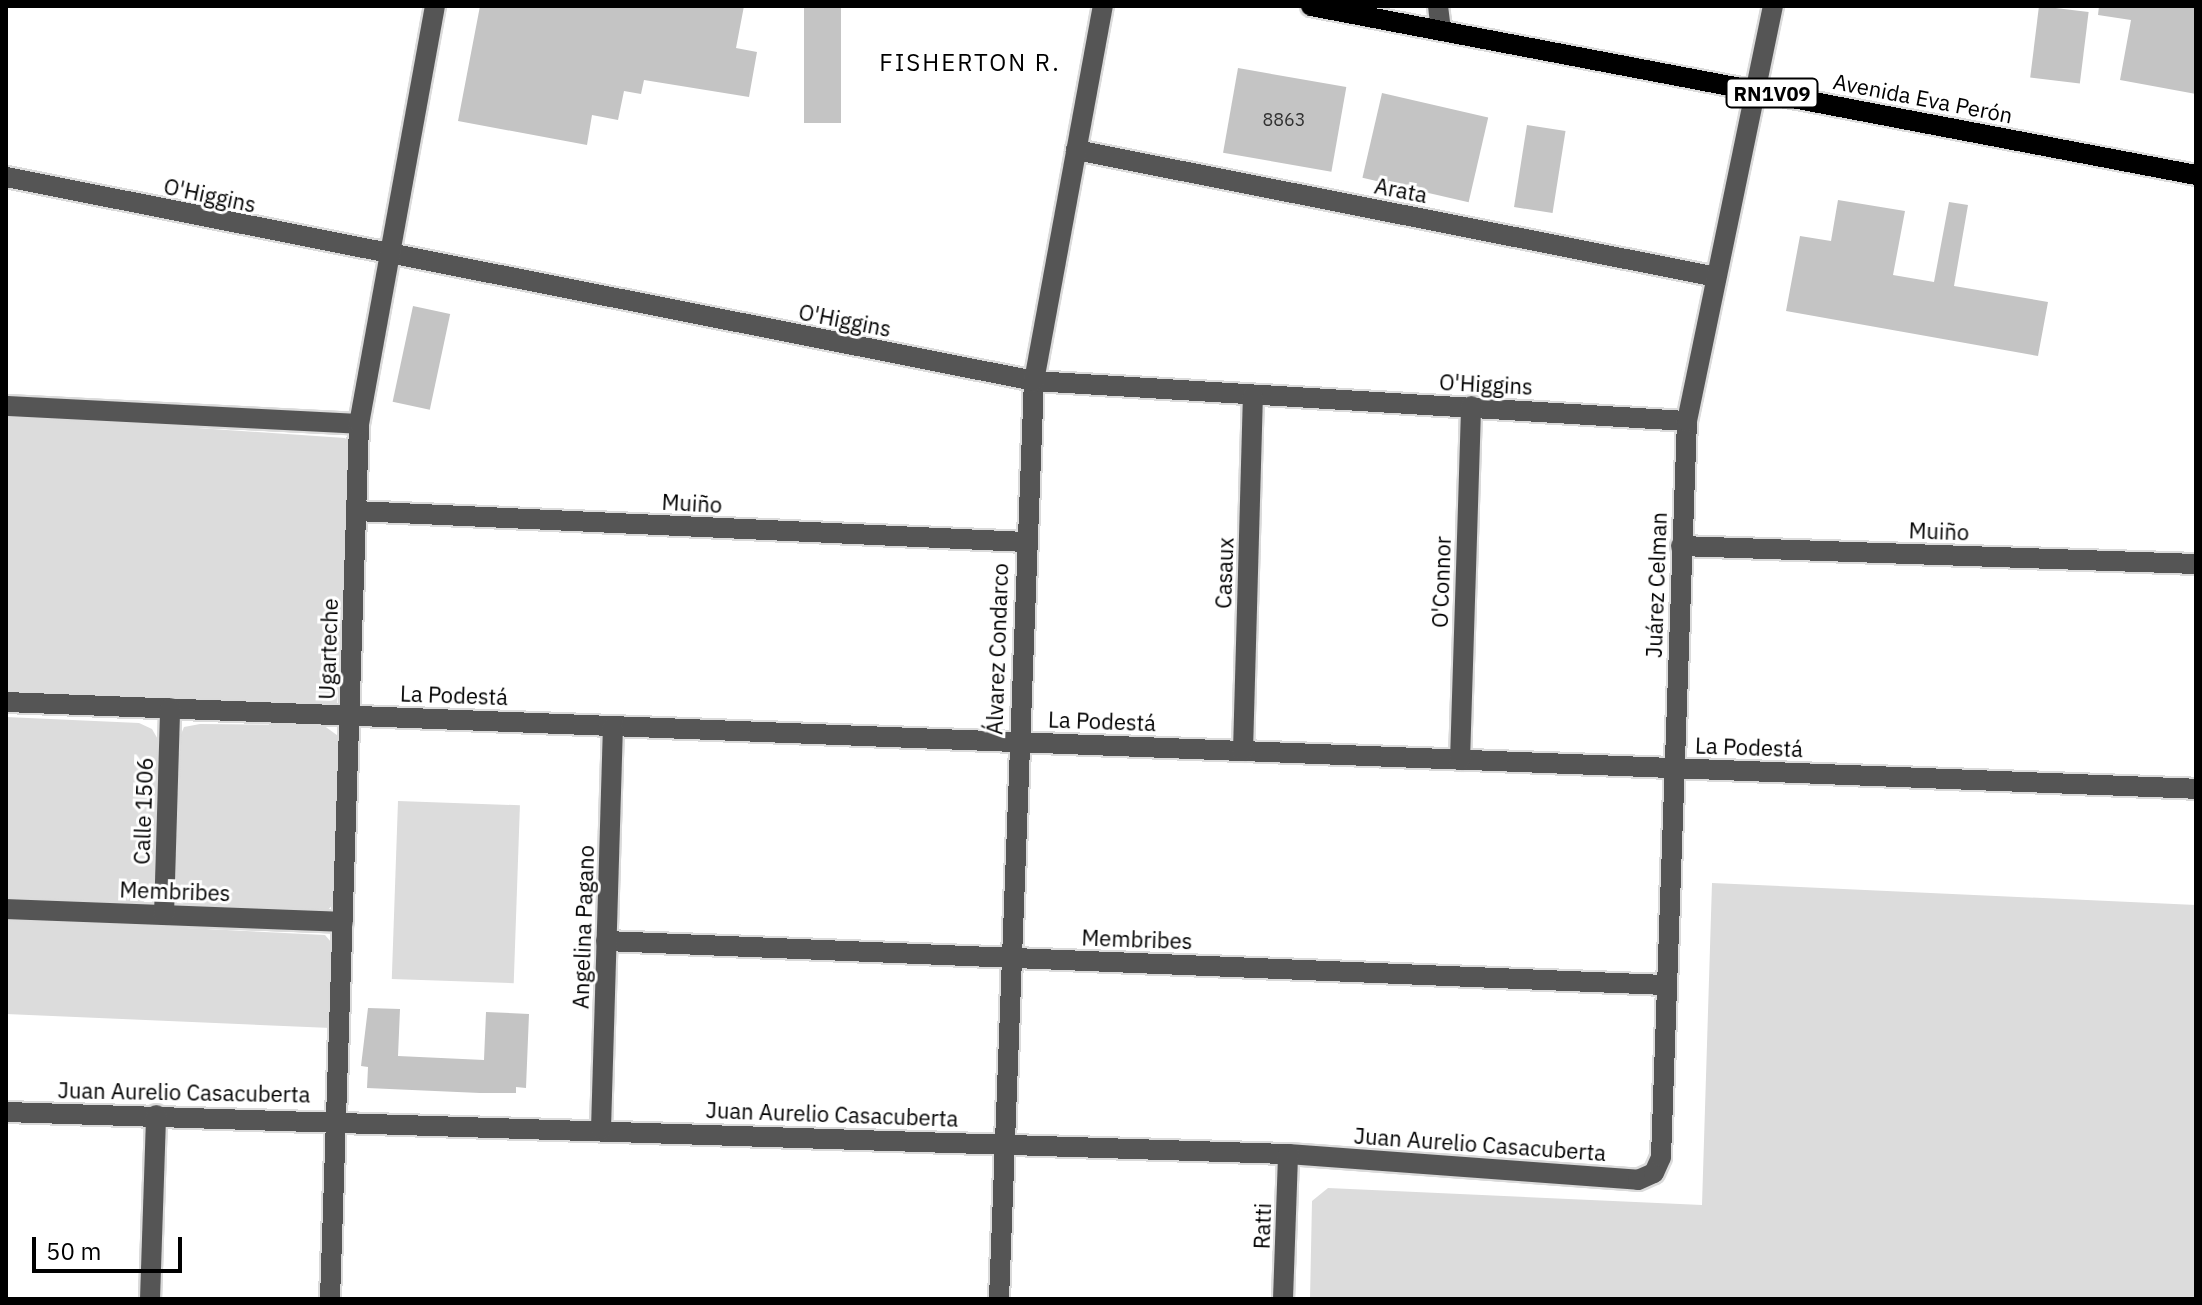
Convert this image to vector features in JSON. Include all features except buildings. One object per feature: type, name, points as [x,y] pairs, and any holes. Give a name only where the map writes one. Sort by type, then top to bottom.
[{"type":"main road","name":"Avenida Eva Perón","points":[[1311,6],[2196,175]]},
{"type":"street","name":"Ugarteche","points":[[330,1299],[359,424],[435,6]]},
{"type":"street","name":"Álvarez Condarco","points":[[999,1299],[1025,542],[1034,381],[1103,6]]},
{"type":"street","points":[[1438,6],[1441,30]]},
{"type":"street","name":"Juárez Celman","points":[[1654,1173],[1661,1157],[1687,421],[1773,6]]},
{"type":"street","name":"Arata","points":[[1076,150],[1717,277]]},
{"type":"street","name":"O'Higgins","points":[[6,177],[389,256],[1034,381],[1687,421]]},
{"type":"street","name":"Casaux","points":[[1243,751],[1253,395]]},
{"type":"street","points":[[6,406],[359,424]]},
{"type":"street","name":"O'Connor","points":[[1460,760],[1471,406]]},
{"type":"street","name":"Muiño","points":[[356,511],[1025,542]]},
{"type":"street","name":"Muiño","points":[[1681,546],[2196,564]]},
{"type":"street","name":"La Podestá","points":[[6,702],[2196,789]]},
{"type":"street","name":"Calle 1506","points":[[164,915],[170,708]]},
{"type":"street","name":"Angelina Pagano","points":[[601,1129],[613,726]]},
{"type":"street","name":"Membribes","points":[[6,909],[343,922]]},
{"type":"street","name":"Membribes","points":[[606,941],[1666,985]]},
{"type":"street","name":"Juan Aurelio Casacuberta","points":[[6,1112],[337,1119],[1288,1154],[1638,1180],[1654,1173]]},
{"type":"street","points":[[150,1299],[156,1115]]},
{"type":"street","name":"Ratti","points":[[1283,1299],[1288,1154]]},
{"type":"shaded area","points":[[6,415],[345,438],[351,444],[337,707],[6,695]]},
{"type":"shaded area","points":[[6,717],[139,723],[152,729],[160,743],[156,888],[139,907],[6,902]]},
{"type":"shaded area","points":[[200,724],[323,725],[341,738],[335,902],[328,910],[319,915],[191,909],[178,900],[171,889],[177,744],[184,727]]},
{"type":"shaded area","points":[[398,801],[520,805],[514,983],[392,979]]},
{"type":"shaded area","points":[[1712,883],[2196,905],[2196,1299],[1310,1299],[1312,1201],[1328,1188],[1702,1205]]},
{"type":"shaded area","points":[[6,919],[325,935],[331,942],[331,1028],[6,1014]]},
{"type":"district","name":"FISHERTON R.","points":[[970,63]]}]
